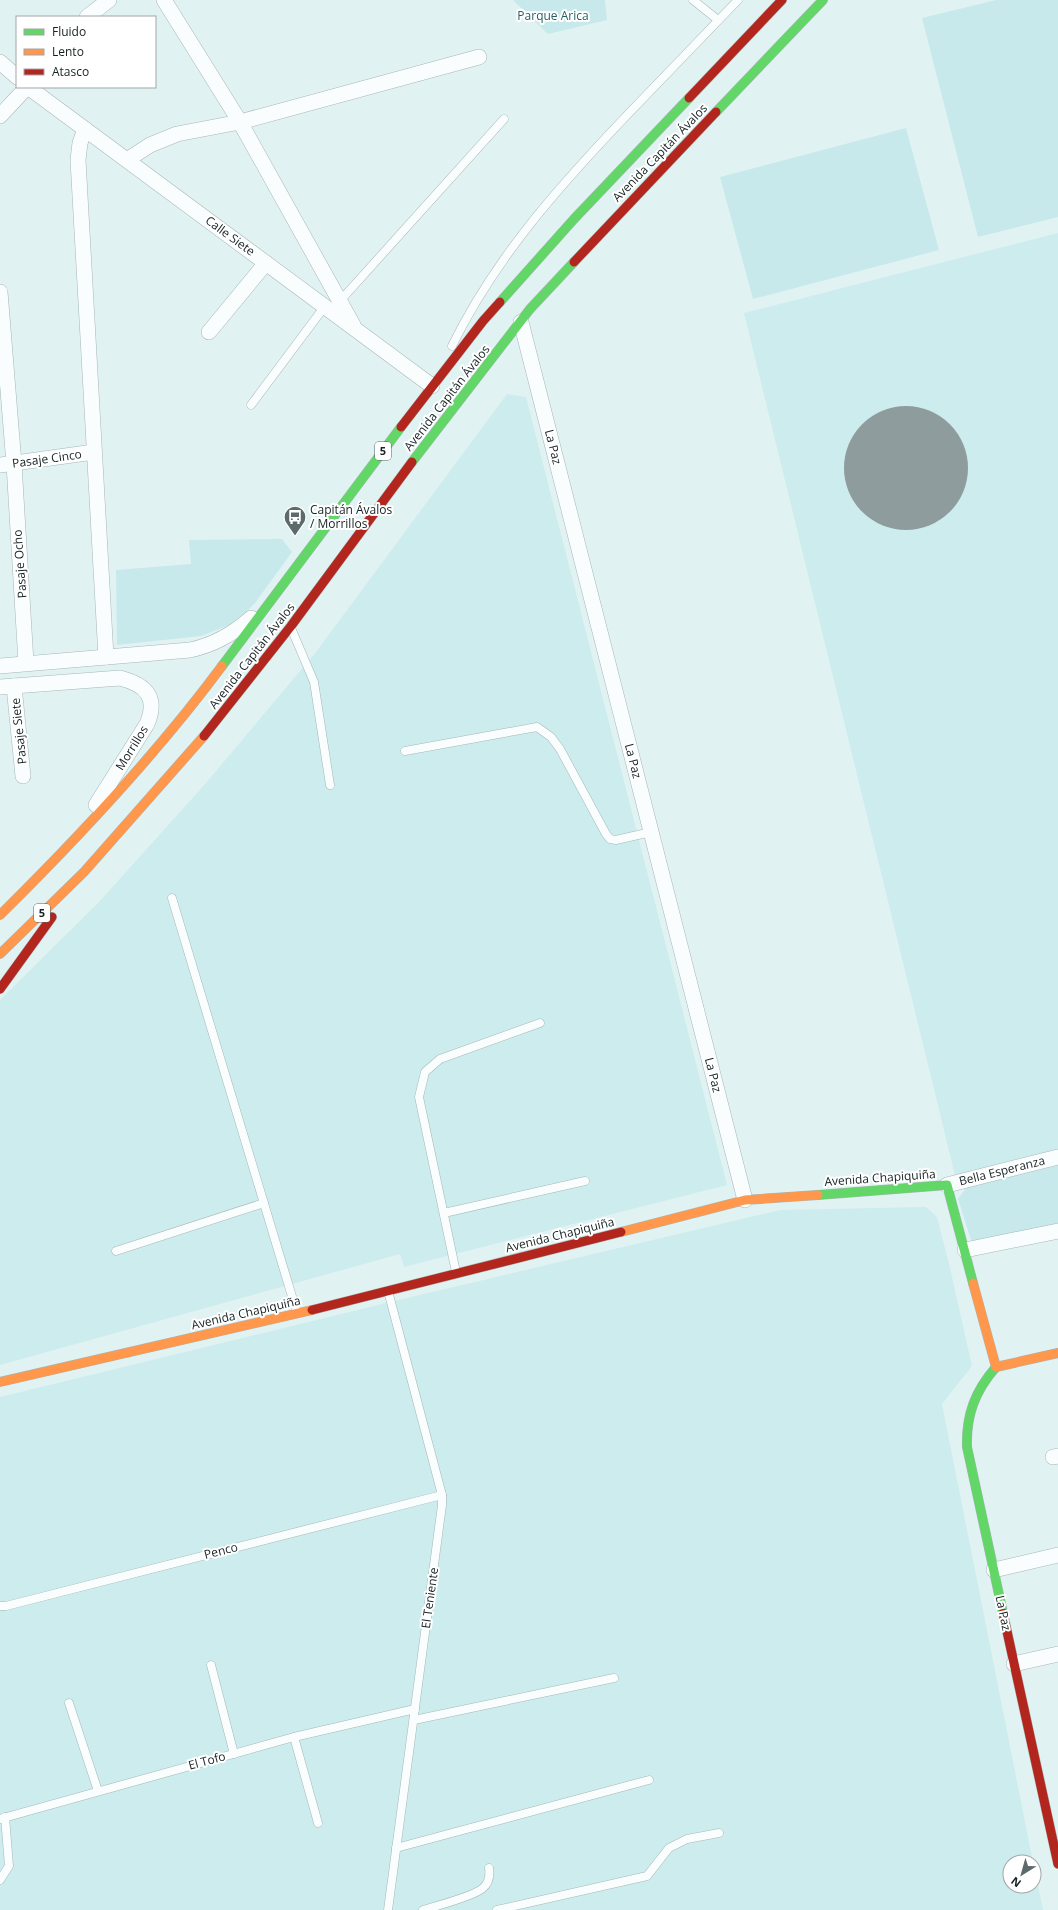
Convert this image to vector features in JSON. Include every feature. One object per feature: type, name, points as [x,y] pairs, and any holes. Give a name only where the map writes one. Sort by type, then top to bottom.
[{"type":"main road","name":"Avenida Capitán Ávalos","points":[[0,915],[69,846],[154,752],[207,687],[432,386],[483,321],[542,254],[782,0]]},
{"type":"main road","name":"Avenida Capitán Ávalos","points":[[0,954],[84,872],[194,749],[291,626],[424,446],[530,309],[823,0]]},
{"type":"main road","points":[[0,989],[26,955],[84,872]]},
{"type":"main road","name":"Avenida Chapiquiña","points":[[0,1382],[297,1314],[744,1200],[947,1185],[996,1368]]},
{"type":"main road","points":[[996,1368],[1058,1353]]},
{"type":"main road","name":"La Paz","points":[[996,1368],[981,1385],[975,1395],[968,1420],[966,1434],[967,1447],[1014,1664],[1055,1839],[1058,1864]]},
{"type":"street","points":[[88,16],[109,0]]},
{"type":"street","points":[[164,0],[240,122],[356,329]]},
{"type":"street","points":[[127,160],[150,145],[177,134],[240,122],[479,58]]},
{"type":"street","points":[[0,62],[16,76]]},
{"type":"street","points":[[0,116],[26,88]]},
{"type":"street","name":"Calle Siete","points":[[28,88],[432,386]]},
{"type":"street","points":[[85,129],[80,143],[78,160],[106,657]]},
{"type":"street","points":[[209,332],[266,263]]},
{"type":"street","name":"Pasaje Ocho","points":[[0,292],[7,464],[26,663]]},
{"type":"street","name":"La Paz","points":[[521,322],[744,1200]]},
{"type":"street","name":"Pasaje Cinco","points":[[7,464],[94,452]]},
{"type":"street","points":[[0,666],[176,652],[213,644],[240,628],[277,594]]},
{"type":"street","name":"Morrillos","points":[[7,687],[120,678],[140,685],[151,698],[152,714],[148,724],[69,846]]},
{"type":"street","name":"Pasaje Siete","points":[[7,687],[24,776]]},
{"type":"street","name":"Bella Esperanza","points":[[947,1185],[1058,1157]]},
{"type":"street","points":[[965,1250],[1058,1230]]},
{"type":"street","points":[[994,1570],[1058,1555]]},
{"type":"street","points":[[1014,1664],[1058,1654]]},
{"type":"lane","points":[[693,0],[718,20]]},
{"type":"lane","points":[[432,386],[462,326],[497,269],[519,238],[563,183],[738,0]]},
{"type":"lane","points":[[340,301],[504,119]]},
{"type":"lane","points":[[251,406],[325,306]]},
{"type":"lane","points":[[291,626],[314,682],[330,785]]},
{"type":"lane","points":[[405,751],[537,727],[551,737],[560,748],[610,839],[616,840],[651,832]]},
{"type":"lane","points":[[172,898],[297,1314]]},
{"type":"lane","points":[[456,1273],[419,1097],[425,1072],[440,1059],[540,1024]]},
{"type":"lane","points":[[444,1213],[585,1180]]},
{"type":"lane","points":[[116,1251],[264,1203]]},
{"type":"lane","name":"El Teniente","points":[[388,1291],[442,1495],[442,1512],[388,1910]]},
{"type":"lane","name":"Penco","points":[[0,1606],[13,1604],[442,1495]]},
{"type":"lane","points":[[211,1665],[234,1754]]},
{"type":"lane","points":[[414,1720],[614,1678]]},
{"type":"lane","points":[[69,1703],[98,1791]]},
{"type":"lane","name":"El Tofo","points":[[2,1818],[294,1737],[415,1709]]},
{"type":"lane","points":[[294,1737],[318,1823]]},
{"type":"lane","points":[[396,1848],[649,1780]]},
{"type":"lane","points":[[0,1880],[9,1866],[2,1818]]},
{"type":"lane","points":[[497,1910],[647,1876],[670,1848],[687,1839],[719,1833]]},
{"type":"lane","points":[[423,1910],[479,1892],[487,1884],[489,1879],[489,1868]]},
{"type":"shaded area","points":[[1058,233],[1058,1149],[955,1175],[744,313]]},
{"type":"shaded area","points":[[507,394],[526,397],[727,1185],[404,1267],[400,1254],[0,1365],[0,1000],[99,902],[206,783],[316,652]]},
{"type":"shaded area","points":[[926,1207],[937,1217],[972,1366],[942,1404],[1031,1854],[1002,1854],[1002,1894],[1040,1894],[1043,1910],[0,1910],[0,1397],[411,1297],[780,1210]]},
{"type":"green space","name":"Parque Arica","points":[[513,0],[605,0],[607,20],[548,34]]},
{"type":"green space","points":[[996,0],[1058,0],[1058,217],[978,237],[922,18]]},
{"type":"green space","points":[[906,128],[939,250],[753,299],[720,177]]},
{"type":"green space","points":[[282,539],[292,552],[255,603],[229,625],[201,636],[117,645],[116,570],[191,564],[189,540]]},
{"type":"green space","points":[[1058,1165],[1058,1224],[972,1243],[958,1199],[966,1188]]},
{"type":"building","points":[[906,406],[930,410],[941,416],[950,424],[958,433],[964,444],[968,468],[964,492],[958,503],[950,512],[941,520],[930,526],[906,530],[882,526],[871,520],[862,512],[854,503],[848,492],[844,468],[848,444],[854,433],[862,424],[871,416],[882,410]]},
{"type":"traffic: fast","points":[[716,112],[823,0]]},
{"type":"traffic: fast","points":[[500,302],[574,219],[689,98]]},
{"type":"traffic: fast","points":[[412,462],[530,309],[574,262]]},
{"type":"traffic: fast","points":[[222,666],[401,427]]},
{"type":"traffic: fast","points":[[818,1195],[947,1185],[973,1283]]},
{"type":"traffic: fast","points":[[996,1367],[982,1385],[973,1404],[968,1424],[967,1447],[1003,1613]]},
{"type":"traffic: slow","points":[[0,915],[59,856],[116,795],[171,731],[222,666]]},
{"type":"traffic: slow","points":[[0,954],[84,872],[204,736]]},
{"type":"traffic: slow","points":[[621,1232],[745,1200],[818,1195]]},
{"type":"traffic: slow","points":[[973,1283],[996,1367]]},
{"type":"traffic: slow","points":[[0,1382],[312,1310]]},
{"type":"traffic: slow","points":[[996,1367],[1058,1353]]},
{"type":"traffic: jam","points":[[689,98],[782,0]]},
{"type":"traffic: jam","points":[[574,262],[716,112]]},
{"type":"traffic: jam","points":[[401,427],[483,321],[500,302]]},
{"type":"traffic: jam","points":[[204,736],[291,626],[412,462]]},
{"type":"traffic: jam","points":[[0,989],[52,917]]},
{"type":"traffic: jam","points":[[312,1310],[621,1232]]},
{"type":"traffic: jam","points":[[1003,1613],[1058,1864]]},
{"type":"place","name":"Capitán Ávalos / Morrillos","points":[[295,536]]}]
